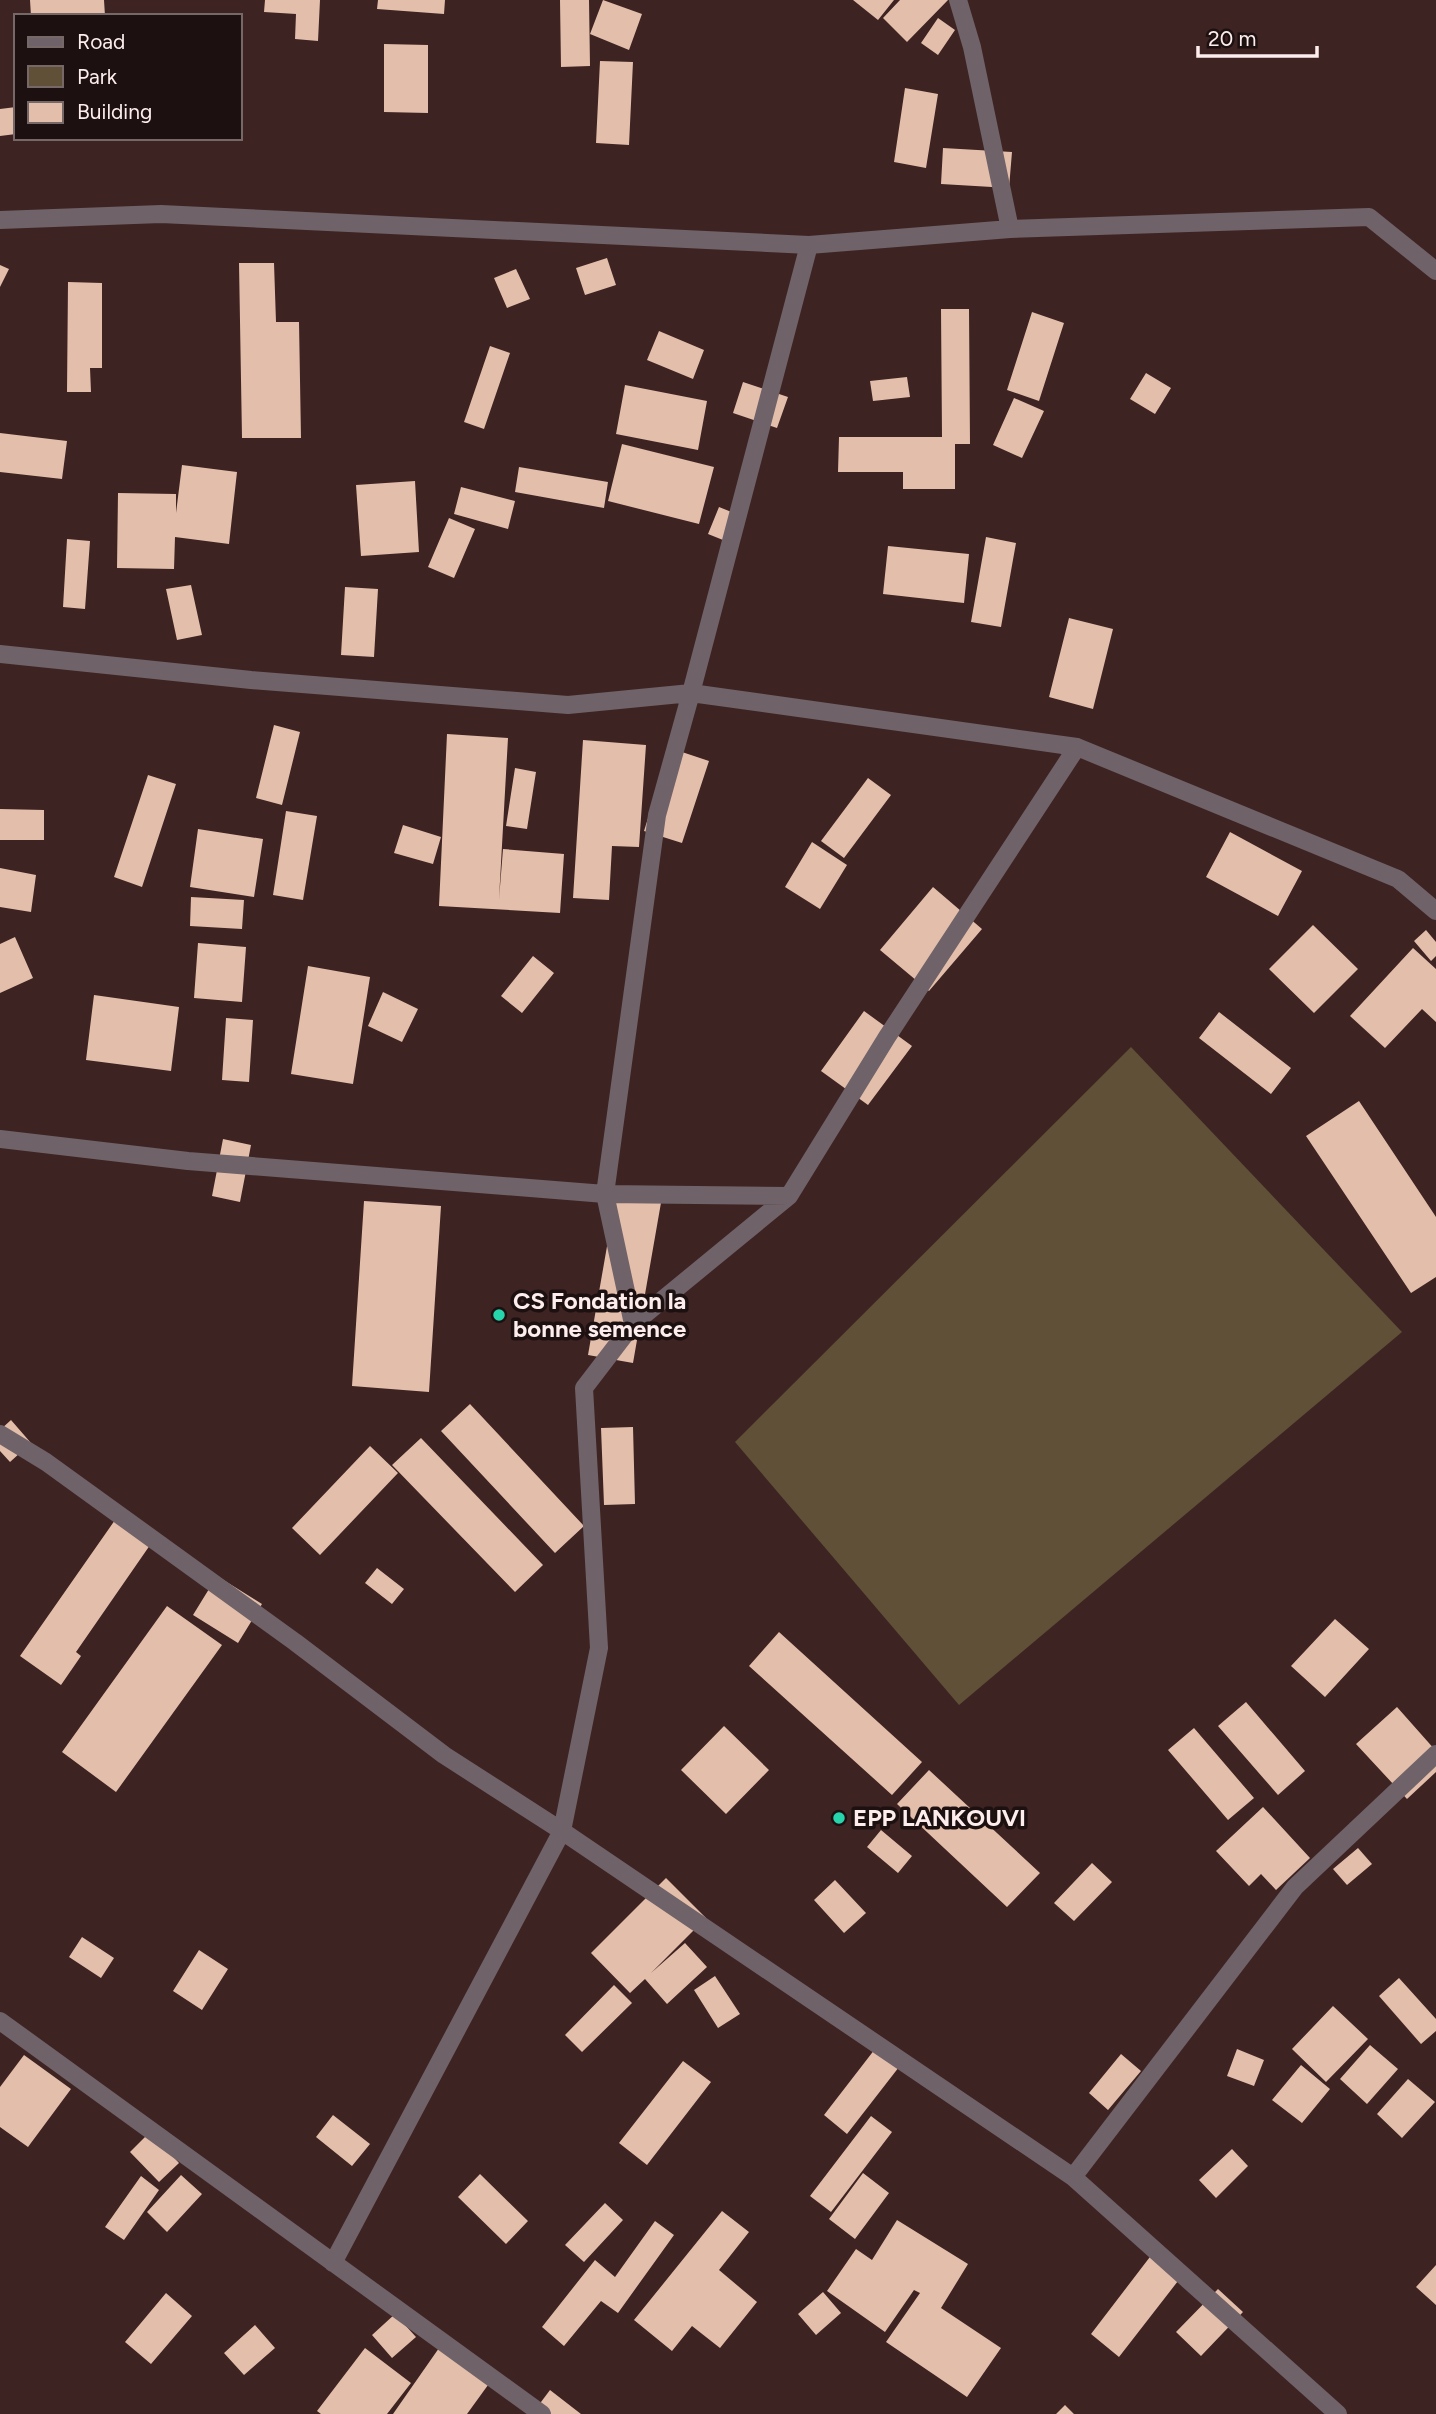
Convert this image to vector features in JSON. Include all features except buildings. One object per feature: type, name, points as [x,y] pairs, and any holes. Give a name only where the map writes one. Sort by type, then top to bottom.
[{"type":"street","points":[[958,0],[972,47],[1010,229]]},
{"type":"street","points":[[0,220],[161,214],[809,245],[1010,229],[1369,217],[1436,271]]},
{"type":"street","points":[[634,1324],[605,1194],[657,815],[809,245]]},
{"type":"street","points":[[0,654],[264,682],[568,705],[691,692],[1077,747],[1398,879],[1436,911]]},
{"type":"street","points":[[333,2263],[562,1831],[599,1648],[584,1388],[634,1324],[789,1196],[887,1037],[1077,747]]},
{"type":"street","points":[[0,1139],[188,1161],[605,1194],[789,1196]]},
{"type":"street","points":[[0,1434],[92,1495],[444,1755],[562,1831],[1073,2177],[1338,2414]]},
{"type":"street","points":[[1073,2177],[1296,1887],[1436,1754]]},
{"type":"street","points":[[0,2021],[542,2414]]},
{"type":"green space","points":[[1131,1047],[1402,1332],[959,1705],[735,1442]]},
{"type":"place","name":"CS Fondation la bonne semence","points":[[499,1315]]},
{"type":"place","name":"EPP LANKOUVI","points":[[839,1818]]}]
